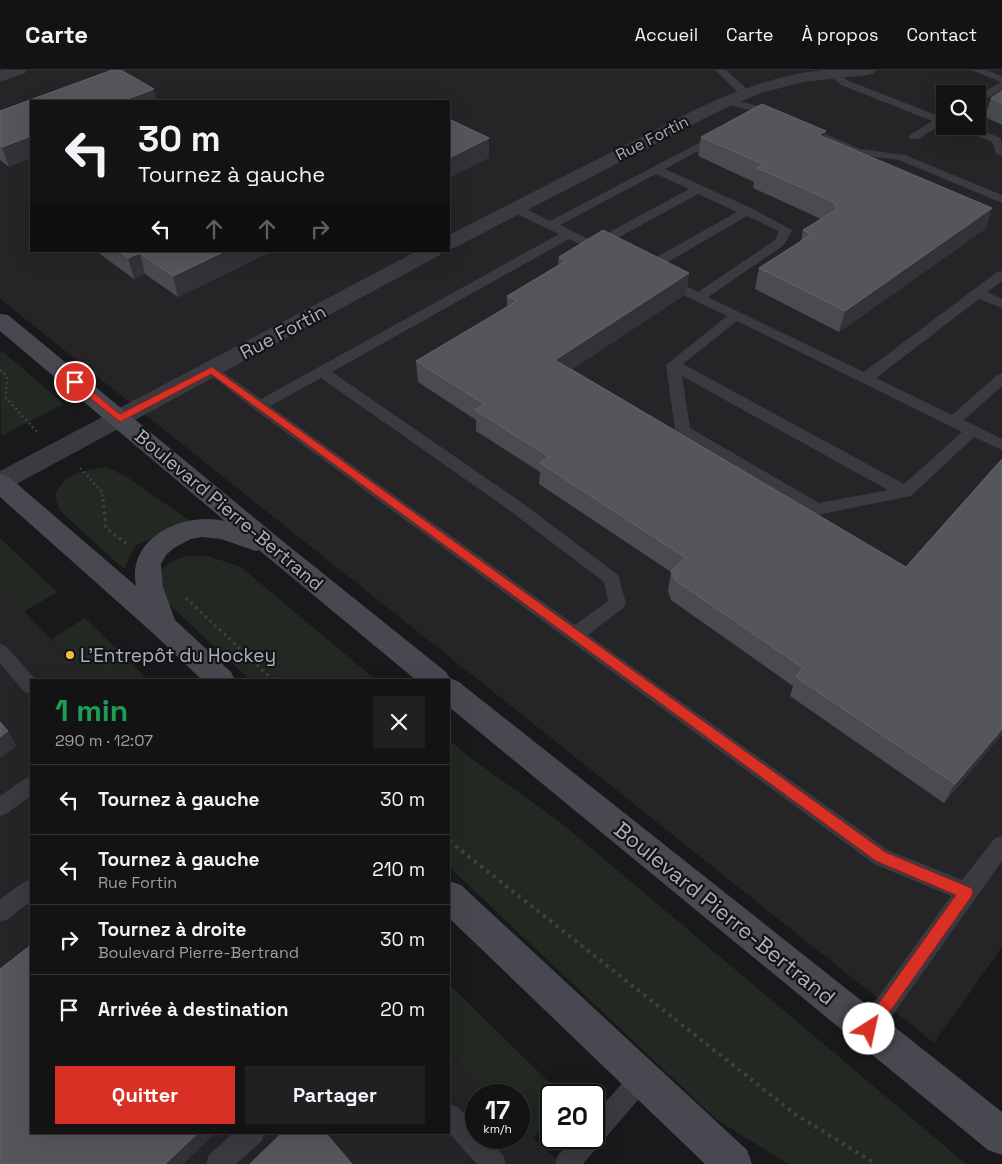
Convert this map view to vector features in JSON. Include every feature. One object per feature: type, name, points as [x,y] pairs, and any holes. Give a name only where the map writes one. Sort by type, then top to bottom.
[{"type":"main road","name":"Boulevard Pierre-Bertrand","points":[[0,320],[276,550],[435,679]]},
{"type":"main road","points":[[0,482],[165,627],[220,679]]},
{"type":"main road","points":[[165,627],[149,582],[148,565],[155,552],[169,538],[188,531],[211,528],[276,550]]},
{"type":"main road","name":"Boulevard Pierre-Bertrand","points":[[450,691],[1002,1136]]},
{"type":"main road","points":[[452,905],[642,1078],[733,1164]]},
{"type":"street","points":[[0,77],[19,70]]},
{"type":"street","name":"Rue Fortin","points":[[450,242],[514,208],[745,93],[803,77],[858,71]]},
{"type":"street","name":"Rue Fortin","points":[[0,482],[431,252]]},
{"type":"lane","points":[[720,70],[745,93]]},
{"type":"lane","points":[[976,70],[1002,79]]},
{"type":"lane","points":[[832,74],[845,83],[936,118]]},
{"type":"lane","points":[[986,95],[1002,85]]},
{"type":"lane","points":[[726,101],[770,113],[749,120]]},
{"type":"lane","points":[[790,122],[858,152],[901,157],[1002,199]]},
{"type":"lane","points":[[914,137],[936,125]]},
{"type":"lane","points":[[551,225],[732,129]]},
{"type":"lane","points":[[983,135],[997,140],[1002,153]]},
{"type":"lane","points":[[655,169],[786,230],[780,242],[699,297]]},
{"type":"lane","points":[[594,246],[698,189]]},
{"type":"lane","points":[[514,208],[954,420],[1002,445]]},
{"type":"lane","points":[[644,270],[747,211]]},
{"type":"lane","points":[[259,406],[569,234]]},
{"type":"lane","points":[[866,378],[1002,275]]},
{"type":"lane","points":[[978,294],[1002,304]]},
{"type":"lane","points":[[672,365],[737,315]]},
{"type":"lane","points":[[672,365],[905,492]]},
{"type":"lane","points":[[672,365],[683,430],[818,509],[905,492],[973,430]]},
{"type":"lane","points":[[212,370],[881,857],[966,892]]},
{"type":"lane","points":[[321,372],[515,506],[612,579],[617,603],[575,635]]},
{"type":"lane","points":[[954,420],[1002,378]]},
{"type":"lane","points":[[0,651],[30,686]]},
{"type":"lane","points":[[0,806],[30,786]]},
{"type":"lane","points":[[869,1029],[966,892],[1002,845]]},
{"type":"lane","points":[[0,912],[30,890]]},
{"type":"lane","points":[[605,1120],[642,1078]]},
{"type":"lane","points":[[450,1117],[494,1164]]},
{"type":"lane","points":[[218,1164],[251,1134]]},
{"type":"lane","points":[[567,1164],[580,1149]]},
{"type":"path","points":[[0,370],[7,376],[6,398],[40,434]]},
{"type":"path","points":[[76,464],[102,492],[106,528],[134,551]]},
{"type":"path","points":[[183,595],[272,679]]},
{"type":"path","points":[[450,842],[795,1114],[876,1164]]},
{"type":"shaded area","points":[[0,70],[1002,70],[1002,947],[934,1043],[0,299]]},
{"type":"shaded area","points":[[2,351],[64,404],[1,436],[0,353]]},
{"type":"shaded area","points":[[106,467],[127,477],[200,528],[160,534],[135,546],[124,569],[59,510],[55,494],[65,481],[76,473]]},
{"type":"shaded area","points":[[0,538],[57,592],[24,612],[0,587]]},
{"type":"shaded area","points":[[188,556],[208,556],[241,567],[375,679],[249,679],[172,607],[158,590],[160,575],[166,566],[174,560]]},
{"type":"shaded area","points":[[0,587],[91,679],[30,679],[30,1134],[450,1134],[450,1054],[479,1084],[465,1084],[465,1149],[530,1149],[530,1135],[540,1144],[540,1149],[545,1149],[562,1164],[0,1164]]},
{"type":"shaded area","points":[[85,618],[147,679],[91,679],[52,639]]},
{"type":"shaded area","points":[[450,741],[469,757],[560,822],[966,1164],[788,1164],[716,1119],[450,868]]},
{"type":"shaded area","points":[[450,985],[551,1084],[540,1084],[540,1131],[533,1139],[530,1136],[530,1084],[479,1084],[450,1054]]},
{"type":"building","points":[[112,70],[121,70],[154,89],[125,100],[30,100]]},
{"type":"building","points":[[1002,91],[1002,103],[991,98]]},
{"type":"building","points":[[30,100],[30,136],[2,147],[0,145],[0,111]]},
{"type":"building","points":[[762,104],[826,131],[819,135],[992,208],[845,311],[759,268],[812,234],[803,230],[837,209],[834,202],[757,168],[763,164],[701,137]]},
{"type":"building","points":[[450,119],[489,138],[450,158]]},
{"type":"building","points":[[603,230],[689,273],[555,360],[906,567],[1002,459],[1002,729],[955,784],[796,677],[803,668],[675,580],[671,571],[686,558],[540,463],[549,457],[475,410],[484,404],[416,361],[517,301],[507,296],[566,261],[559,257]]},
{"type":"building","points":[[120,252],[223,252],[173,276],[140,253],[128,258]]},
{"type":"building","points":[[0,722],[8,731],[0,737]]},
{"type":"building","points":[[30,946],[30,1134],[197,1134],[165,1164],[0,1164],[0,969]]},
{"type":"building","points":[[281,1134],[327,1134],[352,1164],[250,1164]]},
{"type":"place","name":"L'Entrepôt du Hockey","points":[[70,655]]},
{"type":"route","points":[[75,382],[120,419],[212,370],[881,857],[966,892],[869,1029]]}]
